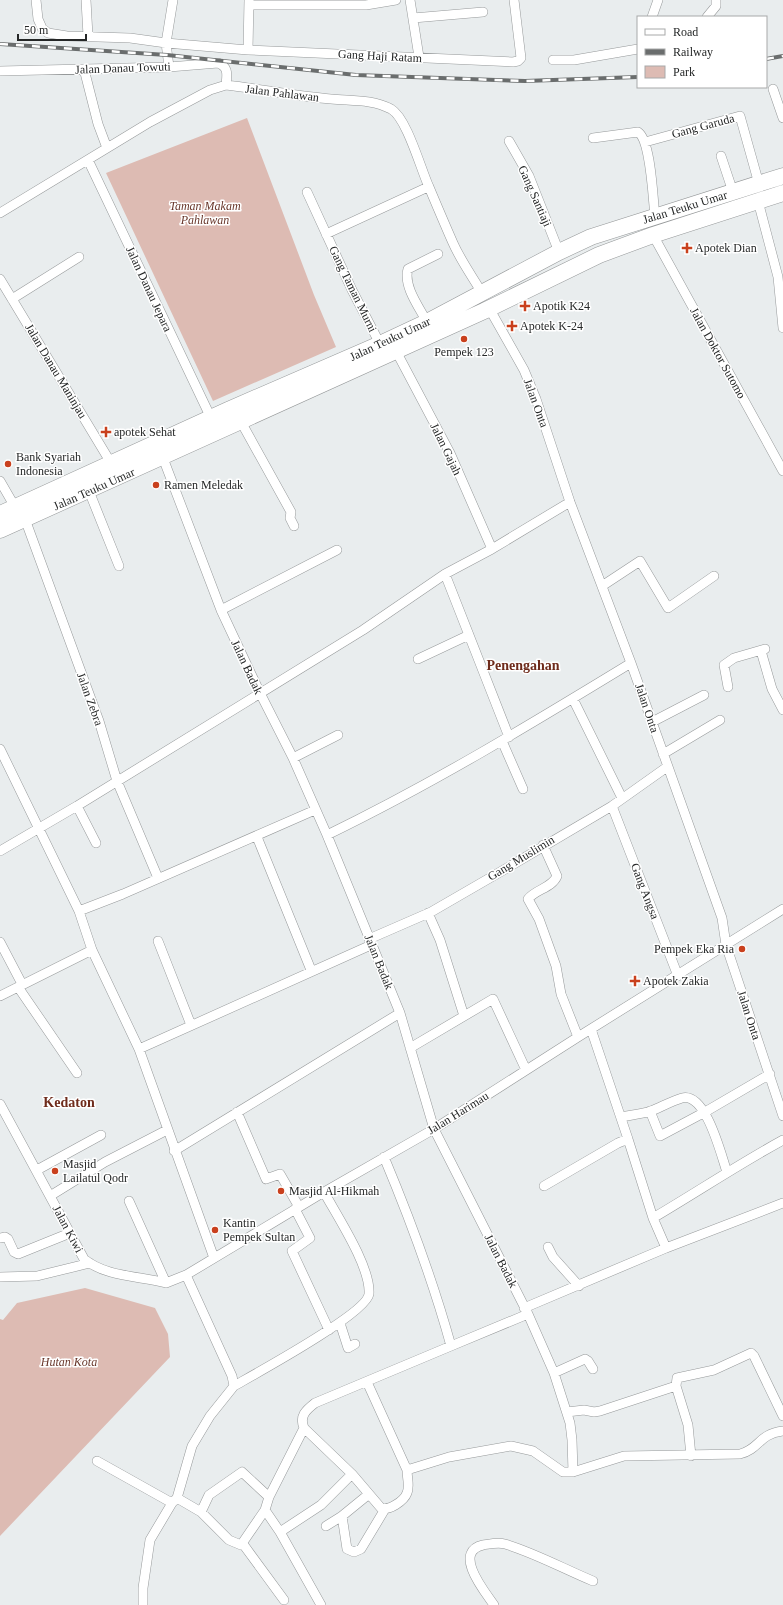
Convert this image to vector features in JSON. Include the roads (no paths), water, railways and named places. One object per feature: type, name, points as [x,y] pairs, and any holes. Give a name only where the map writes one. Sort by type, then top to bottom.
[{"type":"highway","name":"Jalan Teuku Umar","points":[[351,364],[380,344],[427,322],[576,244],[655,216],[783,176]]},
{"type":"highway","name":"Jalan Teuku Umar","points":[[0,530],[163,458],[238,414],[351,364],[396,351],[592,258],[652,235],[783,194]]},
{"type":"highway","name":"Jalan Teuku Umar","points":[[0,514],[211,418],[238,414]]},
{"type":"street","name":"Gang Haji Ratam","points":[[36,0],[40,25],[48,33],[67,36],[130,38],[166,43],[248,50],[516,62],[528,60]]},
{"type":"street","points":[[86,0],[88,36]]},
{"type":"street","points":[[169,67],[166,43],[174,0]]},
{"type":"street","points":[[248,50],[249,2],[366,6],[396,0]]},
{"type":"street","points":[[410,0],[419,57]]},
{"type":"street","points":[[514,0],[521,58],[516,62]]},
{"type":"street","points":[[652,16],[658,0]]},
{"type":"street","points":[[708,16],[716,6],[716,0]]},
{"type":"street","points":[[412,18],[483,12]]},
{"type":"street","points":[[553,60],[574,60],[637,49]]},
{"type":"street","name":"Jalan Danau Towuti","points":[[0,71],[169,67],[218,63],[224,65],[227,70],[226,85]]},
{"type":"street","points":[[84,69],[98,124],[107,148]]},
{"type":"street","name":"Jalan Pahlawan","points":[[0,212],[150,122],[210,90],[226,85],[331,99],[362,100],[376,103],[392,110],[404,127],[417,154],[428,187],[462,262],[482,293]]},
{"type":"street","points":[[773,89],[783,118]]},
{"type":"street","name":"Gang Garuda","points":[[645,142],[740,116],[759,184]]},
{"type":"street","points":[[593,138],[638,132],[642,135],[645,142],[655,216]]},
{"type":"street","name":"Gang Santiaji","points":[[509,141],[529,176],[559,252]]},
{"type":"street","points":[[721,156],[732,192]]},
{"type":"street","name":"Jalan Danau Jepara","points":[[88,160],[211,418]]},
{"type":"street","name":"Gang Taman Murni","points":[[326,234],[428,187]]},
{"type":"street","name":"Gang Taman Murni","points":[[306,192],[352,290],[380,344]]},
{"type":"street","points":[[758,201],[778,276],[783,328]]},
{"type":"street","name":"Jalan Doktor Sutomo","points":[[652,235],[783,471]]},
{"type":"street","points":[[427,322],[409,287],[406,276],[408,269],[438,254]]},
{"type":"street","points":[[12,299],[79,257]]},
{"type":"street","name":"Jalan Danau Maninjau","points":[[0,279],[111,463]]},
{"type":"street","name":"Jalan Onta","points":[[489,308],[524,370],[570,502],[631,663],[722,918],[726,945],[783,1116]]},
{"type":"street","name":"Jalan Gajah","points":[[396,351],[450,453],[492,549]]},
{"type":"street","points":[[238,414],[291,512],[290,518],[294,526]]},
{"type":"street","name":"Jalan Badak","points":[[163,458],[220,610],[293,758],[327,835],[400,1013],[434,1129],[526,1311],[554,1373],[567,1412],[572,1440],[573,1472]]},
{"type":"street","points":[[0,481],[14,507]]},
{"type":"street","points":[[89,491],[119,566]]},
{"type":"street","points":[[0,851],[77,806],[363,630],[445,574],[492,549],[570,502]]},
{"type":"street","name":"Jalan Zebra","points":[[25,519],[99,721],[117,781],[158,878]]},
{"type":"street","points":[[220,610],[337,550]]},
{"type":"street","points":[[602,586],[640,561],[668,608],[714,576]]},
{"type":"street","points":[[445,574],[469,634],[522,789]]},
{"type":"street","points":[[418,659],[469,634]]},
{"type":"street","points":[[728,686],[724,665],[734,658],[763,650],[772,688],[783,710]]},
{"type":"street","points":[[327,835],[395,801],[469,760],[631,663]]},
{"type":"street","points":[[652,722],[704,695]]},
{"type":"street","points":[[573,699],[622,798]]},
{"type":"street","points":[[663,754],[720,720]]},
{"type":"street","points":[[293,758],[338,736]]},
{"type":"street","points":[[0,748],[79,911],[92,950],[139,1049],[174,1151],[190,1188],[214,1258]]},
{"type":"street","name":"Gang Muslimin","points":[[139,1049],[312,970],[428,913],[612,806],[667,766]]},
{"type":"street","points":[[77,806],[96,843]]},
{"type":"street","name":"Gang Angsa","points":[[612,806],[678,976]]},
{"type":"street","points":[[79,911],[257,837],[315,810]]},
{"type":"street","points":[[257,837],[312,970]]},
{"type":"street","points":[[543,845],[557,876],[555,882],[539,890],[528,899],[539,919],[556,966],[561,994],[578,1037]]},
{"type":"street","points":[[428,913],[440,940],[464,1016]]},
{"type":"street","name":"Jalan Harimau","points":[[186,1275],[324,1192],[434,1129],[726,945],[782,913]]},
{"type":"street","points":[[158,941],[191,1025]]},
{"type":"street","points":[[0,942],[20,986],[77,1073]]},
{"type":"street","points":[[0,996],[92,950]]},
{"type":"street","points":[[410,1048],[493,999],[526,1070]]},
{"type":"street","points":[[174,1151],[400,1013]]},
{"type":"street","points":[[591,1029],[653,1218],[666,1248]]},
{"type":"street","points":[[650,1111],[660,1136],[770,1074]]},
{"type":"street","points":[[621,1117],[650,1111],[684,1098],[698,1102],[705,1112],[727,1172]]},
{"type":"street","name":"Jalan Kiwi","points":[[0,1104],[84,1259],[90,1263],[123,1275],[166,1283]]},
{"type":"street","points":[[237,1112],[266,1179],[280,1174],[310,1238],[292,1251],[329,1330]]},
{"type":"street","points":[[50,1196],[105,1162],[167,1130]]},
{"type":"street","points":[[37,1170],[101,1135]]},
{"type":"street","points":[[544,1186],[618,1143],[628,1139]]},
{"type":"street","points":[[653,1218],[727,1172],[783,1140]]},
{"type":"street","points":[[384,1157],[408,1216],[437,1295],[451,1346]]},
{"type":"street","points":[[143,1605],[143,1588],[150,1540],[175,1501],[192,1446],[210,1416],[234,1386],[340,1323],[363,1305],[369,1295],[359,1257],[324,1192]]},
{"type":"street","points":[[129,1201],[166,1283],[186,1275],[208,1320],[232,1376],[234,1386]]},
{"type":"street","points":[[367,1382],[407,1470],[408,1487],[406,1495],[389,1509],[383,1509],[352,1474],[304,1428],[302,1417],[305,1411],[315,1403],[451,1346],[579,1286],[666,1248],[783,1202]]},
{"type":"street","points":[[0,1238],[5,1237],[8,1239],[14,1252],[18,1254],[70,1233]]},
{"type":"street","points":[[548,1247],[555,1259],[579,1286]]},
{"type":"street","points":[[0,1277],[37,1276],[90,1263]]},
{"type":"street","points":[[340,1323],[348,1348],[355,1344]]},
{"type":"street","points":[[691,1456],[688,1424],[676,1386],[677,1378],[720,1368],[751,1353],[754,1356],[783,1416]]},
{"type":"street","points":[[554,1373],[585,1359],[588,1359],[593,1369]]},
{"type":"street","points":[[567,1412],[577,1410],[594,1412],[600,1411],[676,1386]]},
{"type":"street","points":[[97,1461],[175,1501],[201,1512],[229,1540],[238,1546],[243,1544],[265,1510],[268,1497],[304,1428]]},
{"type":"street","points":[[407,1470],[449,1457],[511,1446],[533,1451],[563,1472],[573,1472],[624,1456],[691,1456],[744,1453],[750,1450],[768,1434],[783,1431]]},
{"type":"street","points":[[201,1512],[209,1495],[242,1472],[268,1497]]},
{"type":"street","points":[[280,1532],[321,1505],[352,1474]]},
{"type":"street","points":[[326,1526],[342,1516],[369,1494]]},
{"type":"street","points":[[342,1516],[347,1549],[354,1552],[361,1549],[383,1509]]},
{"type":"street","points":[[265,1510],[280,1532],[320,1605]]},
{"type":"street","points":[[494,1605],[479,1584],[470,1562],[469,1556],[473,1550],[480,1546],[503,1543],[593,1581]]},
{"type":"street","points":[[243,1544],[284,1600]]},
{"type":"railway","points":[[0,44],[167,55],[356,75],[525,81],[637,77]]},
{"type":"railway","points":[[767,59],[783,56]]},
{"type":"place","name":"Apotek Dian","points":[[687,248]]},
{"type":"place","name":"Apotik K24","points":[[525,306]]},
{"type":"place","name":"Apotek K-24","points":[[512,326]]},
{"type":"place","name":"Pempek 123","points":[[464,339]]},
{"type":"place","name":"apotek Sehat","points":[[106,432]]},
{"type":"place","name":"Bank Syariah Indonesia","points":[[8,464]]},
{"type":"place","name":"Ramen Meledak","points":[[156,485]]},
{"type":"place","name":"Pempek Eka Ria","points":[[742,949]]},
{"type":"place","name":"Apotek Zakia","points":[[635,981]]},
{"type":"place","name":"Masjid Lailatul Qodr","points":[[55,1171]]},
{"type":"place","name":"Masjid Al-Hikmah","points":[[281,1191]]},
{"type":"place","name":"Kantin Pempek Sultan","points":[[215,1230]]},
{"type":"district","name":"Penengahan","points":[[523,665]]},
{"type":"district","name":"Kedaton","points":[[69,1102]]},
{"type":"park label","name":"Taman Makam Pahlawan","points":[[205,213]]},
{"type":"park label","name":"Hutan Kota","points":[[69,1362]]}]
